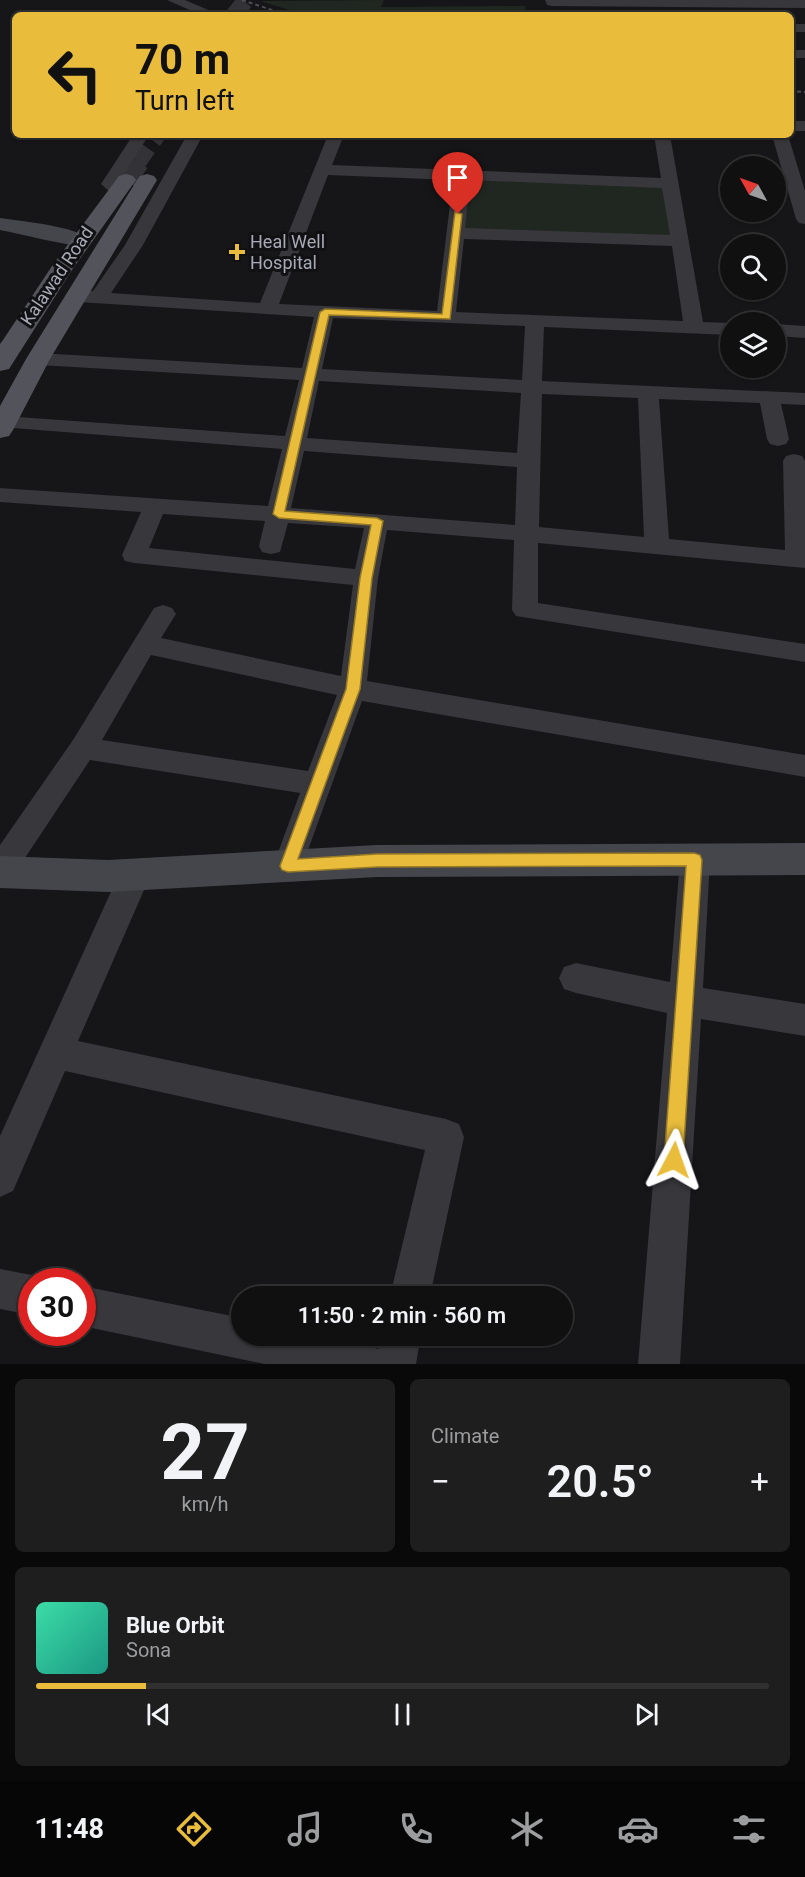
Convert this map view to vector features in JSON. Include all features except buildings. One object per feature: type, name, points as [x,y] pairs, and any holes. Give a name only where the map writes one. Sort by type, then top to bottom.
[{"type":"main road","name":"Kalawad Road","points":[[0,364],[79,241],[130,183]]},
{"type":"main road","name":"Kalawad Road","points":[[2,426],[38,359],[88,297],[130,183]]},
{"type":"street","points":[[173,0],[205,12]]},
{"type":"street","points":[[552,6],[805,4]]},
{"type":"street","points":[[130,183],[109,184],[139,138]]},
{"type":"street","points":[[88,297],[134,245],[193,138]]},
{"type":"street","points":[[267,309],[335,138]]},
{"type":"street","points":[[662,138],[694,327]]},
{"type":"street","points":[[781,138],[805,219]]},
{"type":"street","points":[[322,170],[670,183]]},
{"type":"street","points":[[446,317],[462,176]]},
{"type":"street","points":[[0,224],[65,236],[79,241]]},
{"type":"street","points":[[456,233],[680,241]]},
{"type":"street","points":[[88,297],[325,312],[720,328]]},
{"type":"street","points":[[271,546],[325,312]]},
{"type":"street","points":[[535,321],[528,461],[525,610],[805,653]]},
{"type":"street","points":[[786,331],[805,332]]},
{"type":"street","points":[[38,359],[531,387],[805,399]]},
{"type":"street","points":[[648,393],[657,546]]},
{"type":"street","points":[[768,398],[777,439]]},
{"type":"street","points":[[2,426],[528,461]]},
{"type":"street","points":[[0,495],[377,521],[801,560],[794,461]]},
{"type":"street","points":[[155,506],[134,555],[366,578]]},
{"type":"street","points":[[288,866],[353,689],[366,578],[377,521]]},
{"type":"street","points":[[0,871],[83,748],[163,614]]},
{"type":"street","points":[[144,644],[353,689],[805,766]]},
{"type":"street","points":[[83,748],[317,784]]},
{"type":"street","points":[[0,871],[135,874],[377,861],[805,859]]},
{"type":"street","points":[[659,1364],[694,860]]},
{"type":"street","points":[[0,1178],[135,874]]},
{"type":"street","points":[[576,978],[685,1001],[805,1020]]},
{"type":"street","points":[[56,1053],[446,1137],[412,1286]]},
{"type":"street","points":[[0,1289],[18,1292]]},
{"type":"street","points":[[96,1309],[364,1364]]},
{"type":"street","points":[[395,1364],[399,1346]]},
{"type":"shaded area","points":[[384,0],[381,7],[525,6],[525,12],[296,12],[260,1]]},
{"type":"shaded area","points":[[462,175],[670,183],[680,241],[456,233]]},
{"type":"tunnel","points":[[236,12],[246,0]]},
{"type":"tunnel","points":[[138,162],[155,138]]},
{"type":"tunnel","points":[[126,180],[139,161]]},
{"type":"railway","points":[[242,0],[278,12]]},
{"type":"railway","points":[[794,91],[805,92]]},
{"type":"place","name":"Heal Well Hospital","points":[[237,252]]},
{"type":"route","points":[[458,214],[446,317],[325,312],[279,514],[377,521],[366,578],[353,689],[288,866],[377,861],[694,860],[674,1160]]}]
